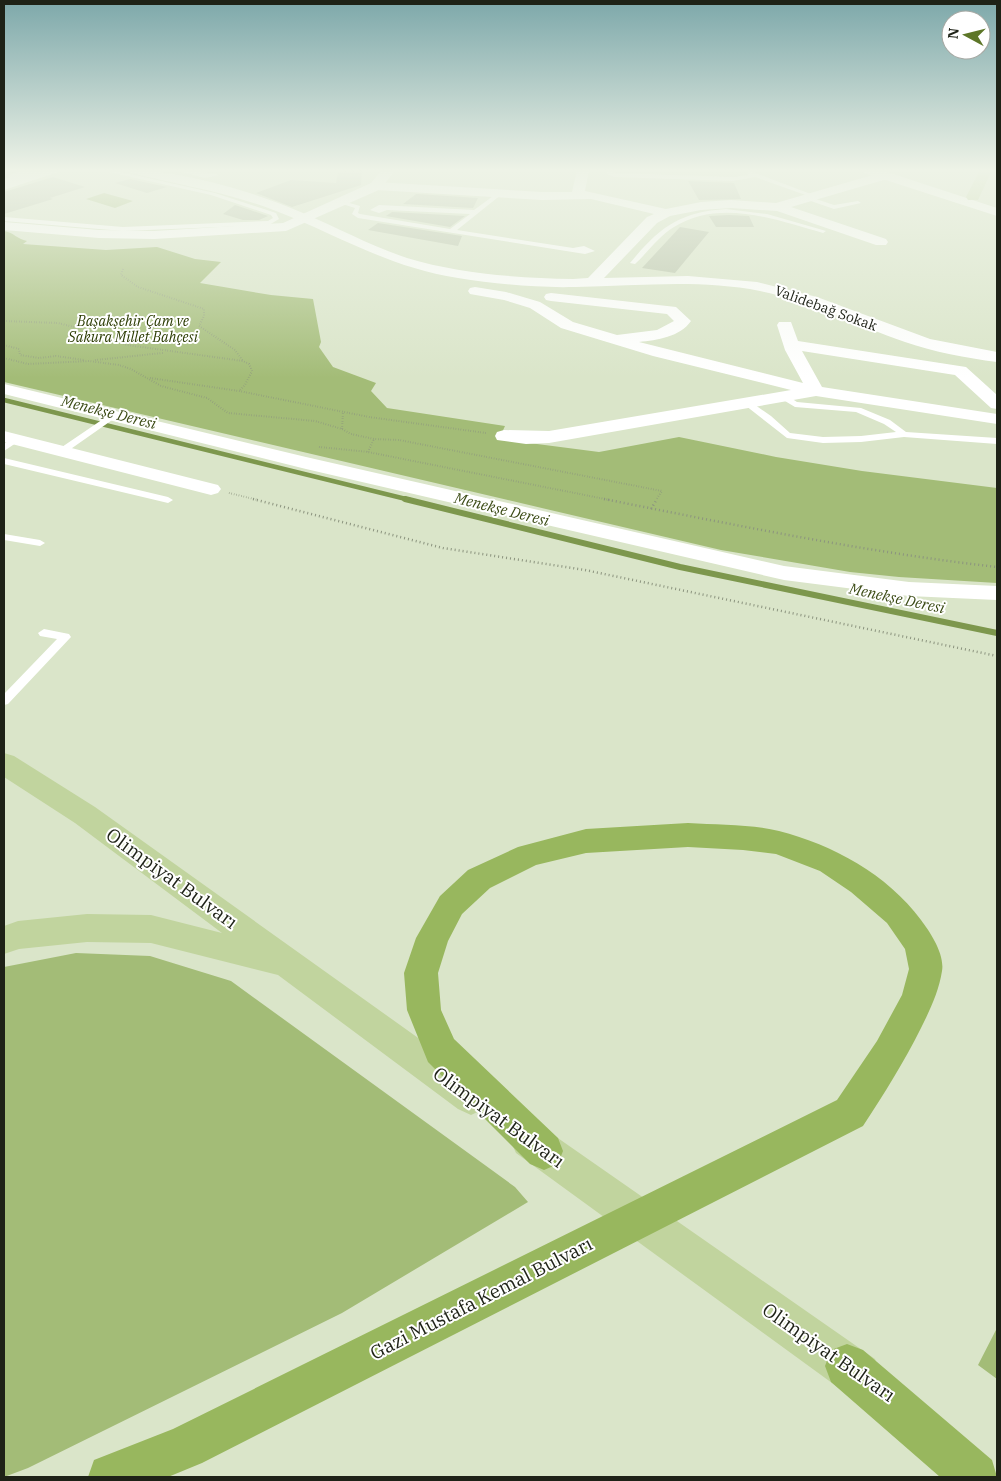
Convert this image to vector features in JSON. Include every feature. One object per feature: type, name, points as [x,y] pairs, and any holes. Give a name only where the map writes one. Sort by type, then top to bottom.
[{"type":"highway","name":"Gazi Mustafa Kemal Bulvarı","points":[[110,1477],[186,1446],[850,1113],[890,1053],[918,998],[926,969],[920,944],[898,914],[862,883],[831,862],[778,843],[743,838],[688,835],[586,841],[529,855],[479,879],[451,905],[432,938],[422,972],[424,1010],[441,1050],[544,1151]]},
{"type":"highway","points":[[847,1366],[975,1477]]},
{"type":"main road","name":"Olimpiyat Bulvarı","points":[[4,763],[85,815],[544,1151],[847,1366],[997,1468]]},
{"type":"main road","points":[[4,940],[18,936],[87,928],[151,929],[292,965]]},
{"type":"street","name":"Validebağ Sokak","points":[[349,239],[420,266],[483,277],[569,283],[674,281],[730,282],[756,285],[781,290],[812,300],[903,336],[937,346],[997,356]]},
{"type":"street","points":[[592,282],[633,239]]},
{"type":"street","points":[[873,239],[881,242]]},
{"type":"street","points":[[428,284],[506,296],[545,297],[671,310],[683,321],[672,331],[652,336],[612,339]]},
{"type":"street","points":[[506,296],[535,305],[567,324],[659,353],[816,391],[997,419]]},
{"type":"street","points":[[785,325],[792,345],[816,391]]},
{"type":"street","points":[[792,345],[960,371],[997,404]]},
{"type":"street","points":[[4,389],[306,463],[784,573],[909,588],[997,593]]},
{"type":"street","points":[[504,436],[549,438],[816,391]]},
{"type":"street","points":[[8,441],[62,451],[211,489]]},
{"type":"lane","points":[[504,239],[574,250]]},
{"type":"lane","points":[[633,263],[658,239]]},
{"type":"lane","points":[[629,243],[650,247]]},
{"type":"lane","points":[[783,396],[795,404],[858,410],[887,422],[904,434]]},
{"type":"lane","points":[[745,402],[768,418],[787,436],[823,440],[861,440],[904,434],[997,441]]},
{"type":"lane","points":[[62,451],[112,416]]},
{"type":"lane","points":[[4,462],[168,500]]},
{"type":"lane","points":[[4,536],[40,543]]},
{"type":"lane","points":[[4,701],[65,637],[44,633]]},
{"type":"path","points":[[123,269],[121,275],[138,287],[204,309],[204,316],[199,326],[204,331],[229,345],[240,355],[243,361]]},
{"type":"path","points":[[4,321],[58,323],[94,332],[127,345],[243,361],[250,364],[252,371],[239,392]]},
{"type":"path","points":[[4,345],[19,349],[20,355],[28,357],[56,356],[125,367],[161,386],[207,398],[228,413],[315,421],[342,428],[351,434],[374,439],[399,440],[662,491],[651,509]]},
{"type":"path","points":[[4,358],[28,364],[89,361],[171,352]]},
{"type":"path","points":[[147,377],[343,412],[504,436]]},
{"type":"path","points":[[342,428],[343,412]]},
{"type":"path","points":[[368,452],[374,439]]},
{"type":"path","points":[[319,447],[368,452],[814,541],[918,558],[997,567]]},
{"type":"path","points":[[211,489],[443,548],[585,570],[997,656]]},
{"type":"green space","name":"Başakşehir Çam ve Sakura Millet Bahçesi","points":[[4,239],[27,241],[23,244],[106,250],[157,247],[195,259],[221,262],[200,283],[271,295],[313,299],[321,342],[319,347],[333,367],[376,383],[371,391],[387,408],[505,426],[499,439],[599,452],[679,437],[776,457],[862,471],[997,488],[997,583],[850,572],[721,550],[4,382]]},
{"type":"green space","points":[[76,953],[150,956],[231,981],[515,1187],[528,1202],[342,1313],[28,1468],[4,1477],[4,967]]},
{"type":"green space","points":[[997,1328],[997,1379],[978,1365]]},
{"type":"building","points":[[419,239],[461,239],[458,246]]},
{"type":"building","points":[[669,239],[703,239],[675,273],[642,268]]},
{"type":"waterway","name":"Menekşe Deresi","points":[[4,400],[410,500]]},
{"type":"waterway","name":"Menekşe Deresi","points":[[405,499],[680,567],[997,633]]}]
